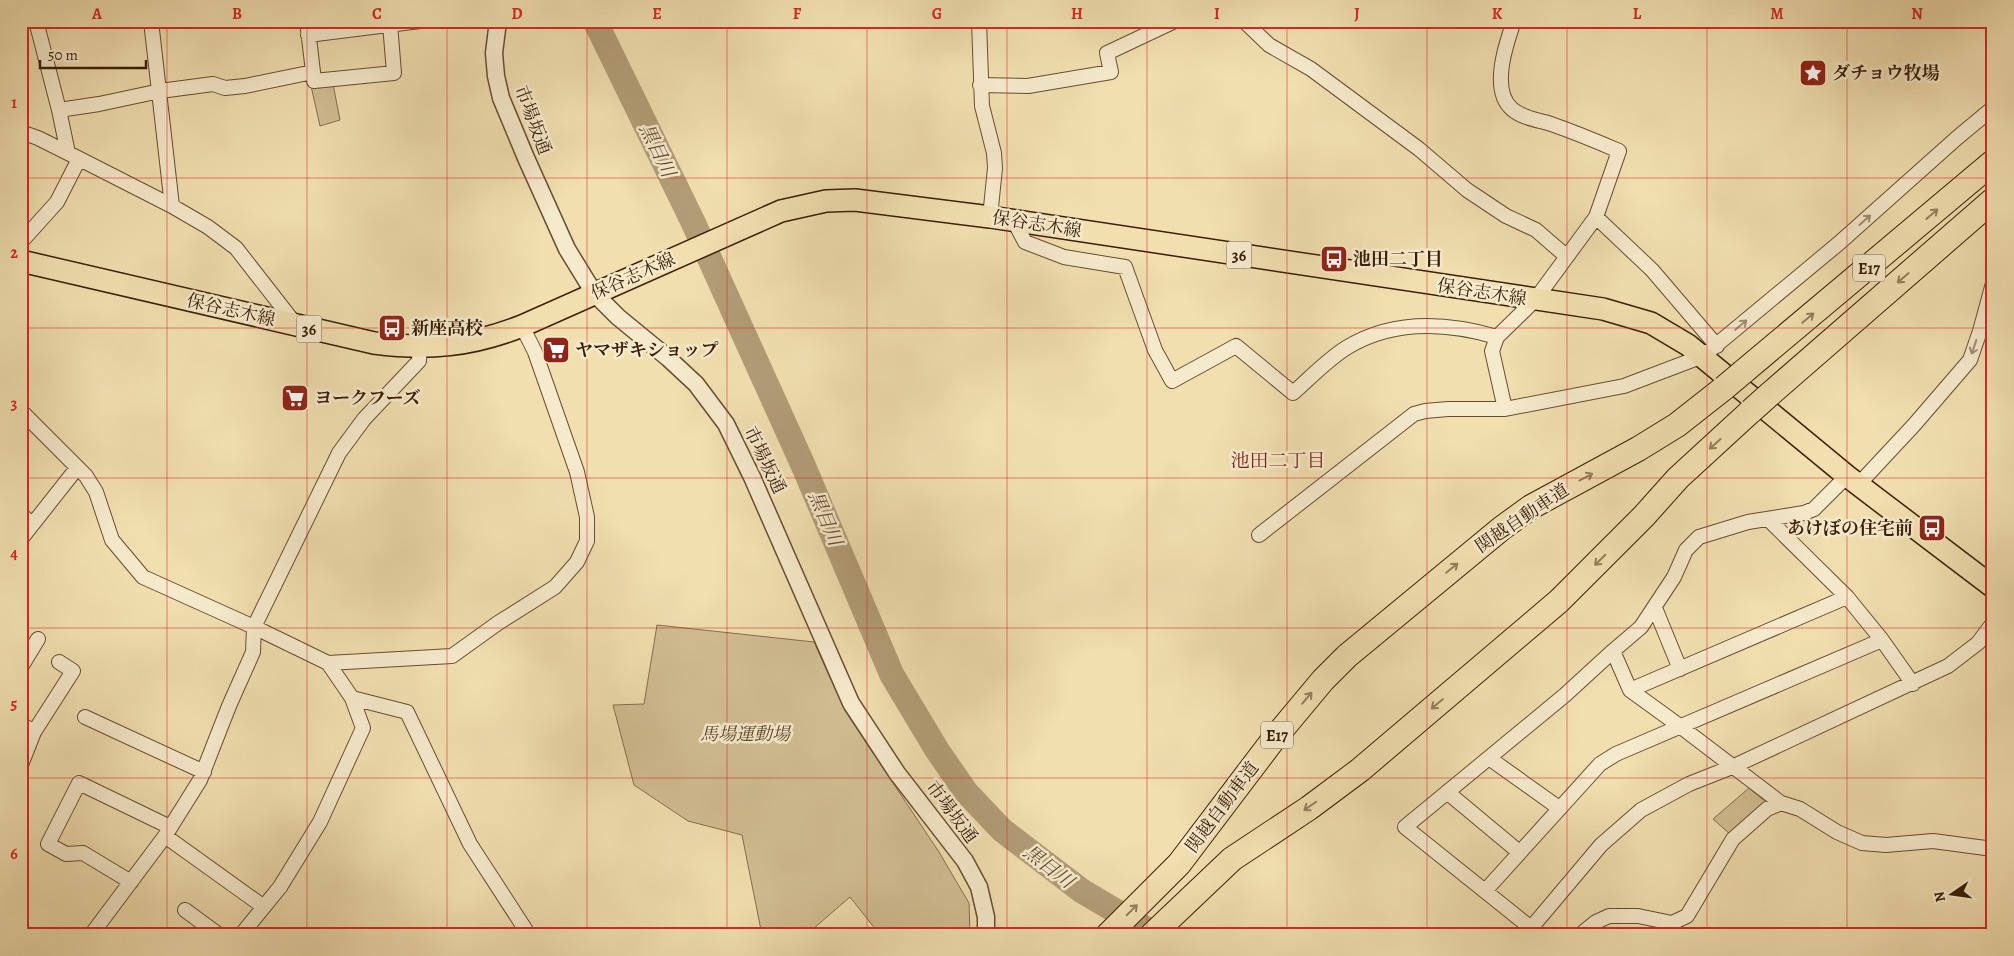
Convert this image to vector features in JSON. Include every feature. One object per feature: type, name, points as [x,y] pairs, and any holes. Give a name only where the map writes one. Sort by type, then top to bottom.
[{"type":"highway","name":"関越自動車道","points":[[1108,935],[1179,864],[1273,740],[1323,680],[1347,656],[1502,528],[1532,507],[1638,449],[1677,425],[1913,231],[1993,162]]},
{"type":"highway","name":"関越自動車道","points":[[1152,935],[1232,859],[1309,808],[1360,770],[1559,602],[1644,516],[1678,478],[1770,394],[1993,200]]},
{"type":"main road","name":"保谷志木線","points":[[21,261],[374,343],[420,346],[477,341],[522,326],[746,226],[801,205],[842,199],[990,217],[1603,309],[1634,317],[1710,351],[1852,481],[1993,587]]},
{"type":"street","points":[[21,242],[57,202],[73,156],[36,21]]},
{"type":"street","points":[[151,21],[172,206]]},
{"type":"street","points":[[382,24],[394,73],[314,81],[308,28],[420,21]]},
{"type":"street","name":"市場坂通","points":[[498,21],[494,52],[496,76],[501,98],[567,249],[594,293],[618,317],[696,384],[726,424],[760,495],[852,703],[897,773],[965,862],[979,887],[986,917],[986,935]]},
{"type":"street","points":[[979,21],[982,106],[994,153],[995,168],[990,217]]},
{"type":"street","points":[[980,84],[1028,86],[1111,72],[1108,53],[1175,21]]},
{"type":"street","points":[[1244,21],[1269,45],[1311,69],[1419,149],[1467,190],[1506,216],[1536,230],[1566,256]]},
{"type":"street","points":[[1505,410],[1492,351],[1497,337],[1535,300],[1596,218],[1619,151],[1583,134],[1521,115],[1511,108],[1504,98],[1500,76],[1505,47],[1514,21]]},
{"type":"street","points":[[59,110],[160,91],[213,84],[225,88],[245,86],[313,72]]},
{"type":"street","points":[[1259,535],[1414,414],[1425,410],[1505,410],[1624,386],[1710,351],[1838,244],[1993,108]]},
{"type":"street","points":[[21,132],[38,138],[172,206],[208,227],[236,248],[296,325]]},
{"type":"street","points":[[1596,218],[1652,270],[1710,351]]},
{"type":"street","points":[[1014,221],[1025,242],[1064,257],[1125,267],[1155,350],[1172,381],[1236,346],[1293,393],[1345,349],[1378,333],[1439,325],[1469,329],[1497,337]]},
{"type":"street","points":[[1993,283],[1970,360],[1925,412],[1852,481],[1814,509],[1804,513],[1729,526],[1699,537],[1686,550],[1674,577],[1641,627],[1565,695],[1406,827],[1485,891],[1528,932],[1601,845],[1641,810],[1690,784],[1732,767],[1948,666],[1978,643],[1993,623]]},
{"type":"street","points":[[21,411],[86,476],[96,492],[112,540],[143,577],[328,663],[452,656],[498,623],[555,587],[577,562],[587,541],[587,517],[578,472],[541,368],[522,326]]},
{"type":"street","points":[[91,935],[167,832],[204,772],[229,706],[253,652],[254,627],[339,453],[364,419],[414,368],[419,361],[420,346]]},
{"type":"street","points":[[21,539],[77,468]]},
{"type":"street","points":[[21,514],[32,525]]},
{"type":"street","points":[[1769,520],[1846,597],[1882,640],[1913,684]]},
{"type":"street","points":[[1630,690],[1846,597]]},
{"type":"street","points":[[1655,608],[1680,669]]},
{"type":"street","points":[[21,667],[38,639]]},
{"type":"street","points":[[1485,891],[1600,764],[1616,754],[1882,640]]},
{"type":"street","points":[[1613,651],[1630,690],[1781,803],[1800,809],[1836,832],[1862,843],[1886,844],[1933,841],[1993,849]]},
{"type":"street","points":[[21,765],[34,732],[73,671],[60,662]]},
{"type":"street","points":[[241,935],[280,886],[320,822],[363,728],[352,698],[328,663]]},
{"type":"street","points":[[352,698],[407,712],[470,844],[528,935]]},
{"type":"street","points":[[85,717],[204,772]]},
{"type":"street","points":[[21,724],[34,732]]},
{"type":"street","points":[[1489,758],[1559,808]]},
{"type":"street","points":[[131,882],[83,853],[66,854],[48,844],[79,783],[167,832],[264,907]]},
{"type":"street","points":[[1447,792],[1520,852]]},
{"type":"street","points":[[1580,935],[1596,922],[1609,916],[1638,916],[1672,923],[1687,916],[1733,839],[1767,809],[1781,803]]},
{"type":"street","points":[[185,910],[219,935]]},
{"type":"green space","points":[[333,84],[340,120],[320,126],[311,86]]},
{"type":"green space","name":"馬場運動場","points":[[657,625],[814,642],[845,711],[939,852],[969,903],[970,935],[880,935],[850,897],[806,935],[762,935],[742,835],[688,821],[634,785],[613,705],[644,704]]},
{"type":"green space","points":[[1749,788],[1767,803],[1731,835],[1713,819]]},
{"type":"waterway","name":"黒目川","points":[[595,21],[693,222],[803,465],[892,675],[937,750],[966,792],[1002,830],[1082,891],[1156,935]]},
{"type":"place","name":"ダチョウ牧場","points":[[1813,73]]},
{"type":"place","name":"池田二丁目","points":[[1334,259]]},
{"type":"place","name":"新座高校","points":[[392,328]]},
{"type":"place","name":"ヤマザキショップ","points":[[556,350]]},
{"type":"place","name":"ヨークフーズ","points":[[295,398]]},
{"type":"place","name":"あけぼの住宅前","points":[[1932,528]]},
{"type":"district","name":"池田二丁目","points":[[1278,460]]}]
